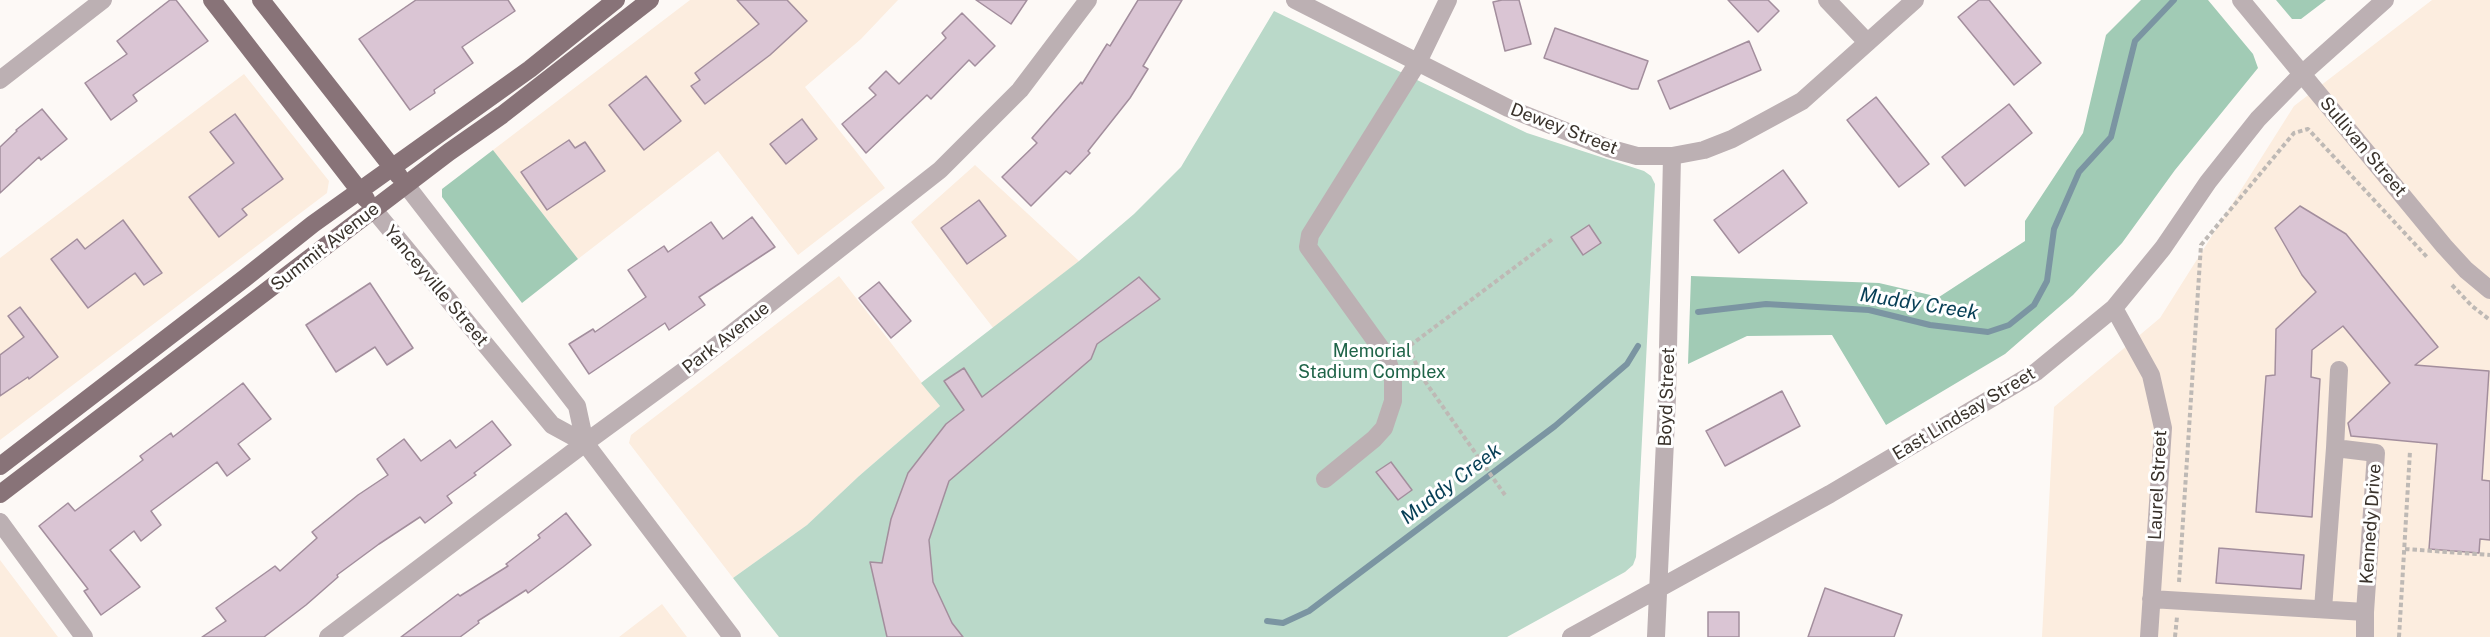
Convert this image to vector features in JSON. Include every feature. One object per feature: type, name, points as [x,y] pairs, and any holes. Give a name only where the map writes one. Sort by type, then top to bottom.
[{"type":"main road","name":"Yanceyville Street","points":[[212,0],[374,210]]},
{"type":"main road","name":"Yanceyville Street","points":[[261,0],[406,185]]},
{"type":"main road","name":"Summit Avenue","points":[[0,466],[359,190],[530,69],[616,0]]},
{"type":"main road","name":"Summit Avenue","points":[[0,494],[406,185],[502,115],[650,0]]},
{"type":"street","points":[[0,80],[103,0]]},
{"type":"street","name":"Park Avenue","points":[[328,637],[689,367],[956,156],[1020,90],[1088,0]]},
{"type":"street","name":"Dewey Street","points":[[1295,0],[1508,108],[1608,148],[1637,156],[1672,156],[1704,150],[1732,140],[1802,101],[1915,0]]},
{"type":"street","points":[[1325,479],[1384,428],[1393,401],[1393,376],[1385,354],[1308,247],[1310,235],[1418,62],[1448,0]]},
{"type":"street","points":[[1827,0],[1867,42]]},
{"type":"street","name":"Sullivan Street","points":[[2241,0],[2444,246],[2466,270],[2490,290]]},
{"type":"street","name":"East Lindsay Street","points":[[1571,637],[1830,494],[2036,372],[2114,308],[2163,248],[2208,182],[2258,120],[2302,74],[2385,0]]},
{"type":"street","name":"Boyd Street","points":[[1656,637],[1667,397],[1672,156]]},
{"type":"street","name":"Yanceyville Street","points":[[406,185],[577,406],[585,443]]},
{"type":"street","name":"Yanceyville Street","points":[[374,210],[552,425],[585,443],[732,637]]},
{"type":"street","name":"Laurel Street","points":[[2114,308],[2151,375],[2163,428],[2149,637]]},
{"type":"street","points":[[2323,609],[2339,370]]},
{"type":"street","name":"Kennedy Drive","points":[[2335,448],[2376,453],[2365,612]]},
{"type":"street","points":[[0,522],[84,637]]},
{"type":"street","points":[[2151,599],[2365,612],[2365,637]]},
{"type":"path","points":[[2175,637],[2201,244],[2294,133],[2308,129],[2433,264]]},
{"type":"path","points":[[1505,495],[1424,380],[1408,347],[1554,238]]},
{"type":"path","points":[[2448,280],[2472,306],[2490,320]]},
{"type":"path","points":[[2399,637],[2410,450]]},
{"type":"path","points":[[2405,549],[2490,555]]},
{"type":"shaded area","points":[[690,0],[898,0],[861,39],[805,87],[885,188],[798,255],[718,151],[578,259],[493,150]]},
{"type":"shaded area","points":[[2432,0],[2490,0],[2490,637],[2042,637],[2054,407],[2160,318],[2294,106]]},
{"type":"shaded area","points":[[244,74],[329,181],[327,193],[0,440],[0,258]]},
{"type":"shaded area","points":[[975,165],[1079,261],[994,329],[911,222]]},
{"type":"shaded area","points":[[839,276],[940,406],[859,476],[807,525],[733,578],[629,443],[631,435]]},
{"type":"shaded area","points":[[0,560],[58,637],[0,637]]},
{"type":"shaded area","points":[[662,604],[687,637],[619,637]]},
{"type":"green space","points":[[2141,0],[2208,0],[2253,54],[2258,68],[2175,170],[2122,243],[2073,295],[2005,354],[1886,425],[1832,335],[1747,336],[1688,364],[1691,276],[1879,283],[1939,297],[2025,241],[2025,221],[2083,133],[2106,35]]},
{"type":"green space","points":[[2276,0],[2326,0],[2301,19],[2292,19]]},
{"type":"green space","name":"Memorial Stadium Complex","points":[[1274,11],[1527,133],[1644,171],[1651,176],[1655,184],[1636,557],[1633,565],[1625,572],[1507,637],[779,637],[733,578],[807,525],[859,476],[940,406],[921,383],[1079,261],[1134,214],[1181,167]]},
{"type":"green space","points":[[493,150],[578,259],[522,303],[442,197],[442,189]]},
{"type":"building","points":[[170,0],[176,0],[208,41],[133,95],[137,101],[111,120],[85,83],[127,54],[117,41]]},
{"type":"building","points":[[416,0],[508,0],[515,11],[462,47],[473,63],[410,110],[359,39]]},
{"type":"building","points":[[737,0],[787,0],[807,21],[770,55],[705,104],[691,86],[700,80],[695,73],[759,24]]},
{"type":"building","points":[[976,0],[1027,0],[1011,24]]},
{"type":"building","points":[[1138,0],[1182,0],[1143,66],[1148,69],[1130,98],[1088,151],[1090,153],[1070,174],[1066,171],[1031,206],[1002,177],[1037,143],[1032,138],[1081,82],[1082,84],[1107,44],[1110,46]]},
{"type":"building","points":[[1519,0],[1531,44],[1505,51],[1493,2]]},
{"type":"building","points":[[1728,0],[1768,0],[1779,11],[1758,32]]},
{"type":"building","points":[[1979,0],[1989,0],[2041,63],[2014,85],[1958,17]]},
{"type":"building","points":[[962,13],[995,46],[975,66],[969,60],[931,99],[927,95],[866,153],[842,124],[876,95],[869,88],[886,71],[899,84],[946,38],[942,33]]},
{"type":"building","points":[[1555,28],[1648,61],[1638,89],[1632,89],[1544,58]]},
{"type":"building","points":[[1749,41],[1761,70],[1670,109],[1658,81]]},
{"type":"building","points":[[646,76],[681,121],[644,150],[609,105]]},
{"type":"building","points":[[1876,97],[1929,164],[1899,187],[1847,120]]},
{"type":"building","points":[[2009,104],[2032,133],[1965,186],[1942,157]]},
{"type":"building","points":[[42,109],[67,139],[41,160],[39,157],[0,193],[0,147],[16,130]]},
{"type":"building","points":[[235,114],[283,179],[242,209],[247,215],[219,237],[189,197],[234,163],[210,132]]},
{"type":"building","points":[[802,119],[817,139],[786,164],[770,144]]},
{"type":"building","points":[[569,140],[575,148],[585,142],[605,171],[547,210],[521,172]]},
{"type":"building","points":[[1783,170],[1807,203],[1739,253],[1714,220]]},
{"type":"building","points":[[979,200],[1006,236],[967,264],[941,228]]},
{"type":"building","points":[[2300,206],[2346,234],[2438,347],[2415,365],[2489,371],[2482,480],[2490,481],[2490,540],[2480,539],[2479,553],[2429,549],[2437,444],[2351,436],[2348,423],[2390,383],[2343,326],[2312,350],[2311,377],[2320,379],[2312,517],[2256,512],[2266,376],[2275,375],[2276,329],[2316,292],[2302,275],[2275,228]]},
{"type":"building","points":[[752,217],[775,247],[699,297],[705,305],[669,330],[665,323],[589,374],[569,344],[593,329],[595,332],[646,297],[628,270],[664,246],[668,252],[711,222],[723,239]]},
{"type":"building","points":[[123,220],[162,273],[144,285],[135,273],[88,308],[51,259],[77,239],[85,249]]},
{"type":"building","points":[[1589,225],[1601,243],[1583,255],[1571,237]]},
{"type":"building","points":[[1139,277],[1160,299],[1097,344],[1091,359],[949,481],[929,540],[933,582],[952,623],[963,637],[887,637],[870,562],[882,563],[891,519],[908,473],[946,424],[964,410],[944,381],[964,368],[982,397]]},
{"type":"building","points":[[879,282],[911,321],[891,338],[859,298]]},
{"type":"building","points":[[370,283],[413,348],[387,365],[375,347],[336,372],[306,325]]},
{"type":"building","points":[[20,307],[58,357],[29,379],[28,377],[0,396],[0,355],[24,337],[8,316]]},
{"type":"building","points":[[243,383],[271,419],[238,444],[250,459],[227,476],[217,462],[151,511],[161,525],[141,541],[134,531],[110,550],[140,587],[101,615],[84,591],[88,589],[39,526],[68,503],[75,511],[143,460],[140,456],[171,433],[173,437]]},
{"type":"building","points":[[1782,391],[1800,426],[1725,466],[1706,431]]},
{"type":"building","points":[[492,421],[511,445],[447,496],[452,503],[425,523],[420,517],[379,544],[337,575],[338,577],[306,605],[264,637],[202,637],[226,621],[216,608],[275,566],[280,571],[317,538],[312,532],[358,495],[388,475],[377,459],[404,439],[421,461],[450,440],[456,448]]},
{"type":"building","points":[[1391,462],[1412,490],[1398,500],[1376,472]]},
{"type":"building","points":[[566,513],[591,545],[563,567],[528,593],[526,590],[478,621],[479,623],[460,637],[401,637],[458,594],[460,596],[508,566],[506,564],[540,538],[538,535]]},
{"type":"building","points":[[2219,548],[2304,555],[2301,589],[2216,583]]},
{"type":"building","points":[[1825,588],[1902,615],[1894,637],[1808,637]]},
{"type":"building","points":[[1708,612],[1739,612],[1739,637],[1708,637]]},
{"type":"waterway","name":"Muddy Creek","points":[[1698,312],[1766,304],[1869,310],[1930,325],[1988,332],[2009,325],[2034,305],[2047,281],[2054,229],[2079,172],[2111,137],[2135,41],[2174,0]]},
{"type":"waterway","name":"Muddy Creek","points":[[1267,621],[1283,623],[1309,611],[1555,426],[1627,364],[1638,346]]}]
